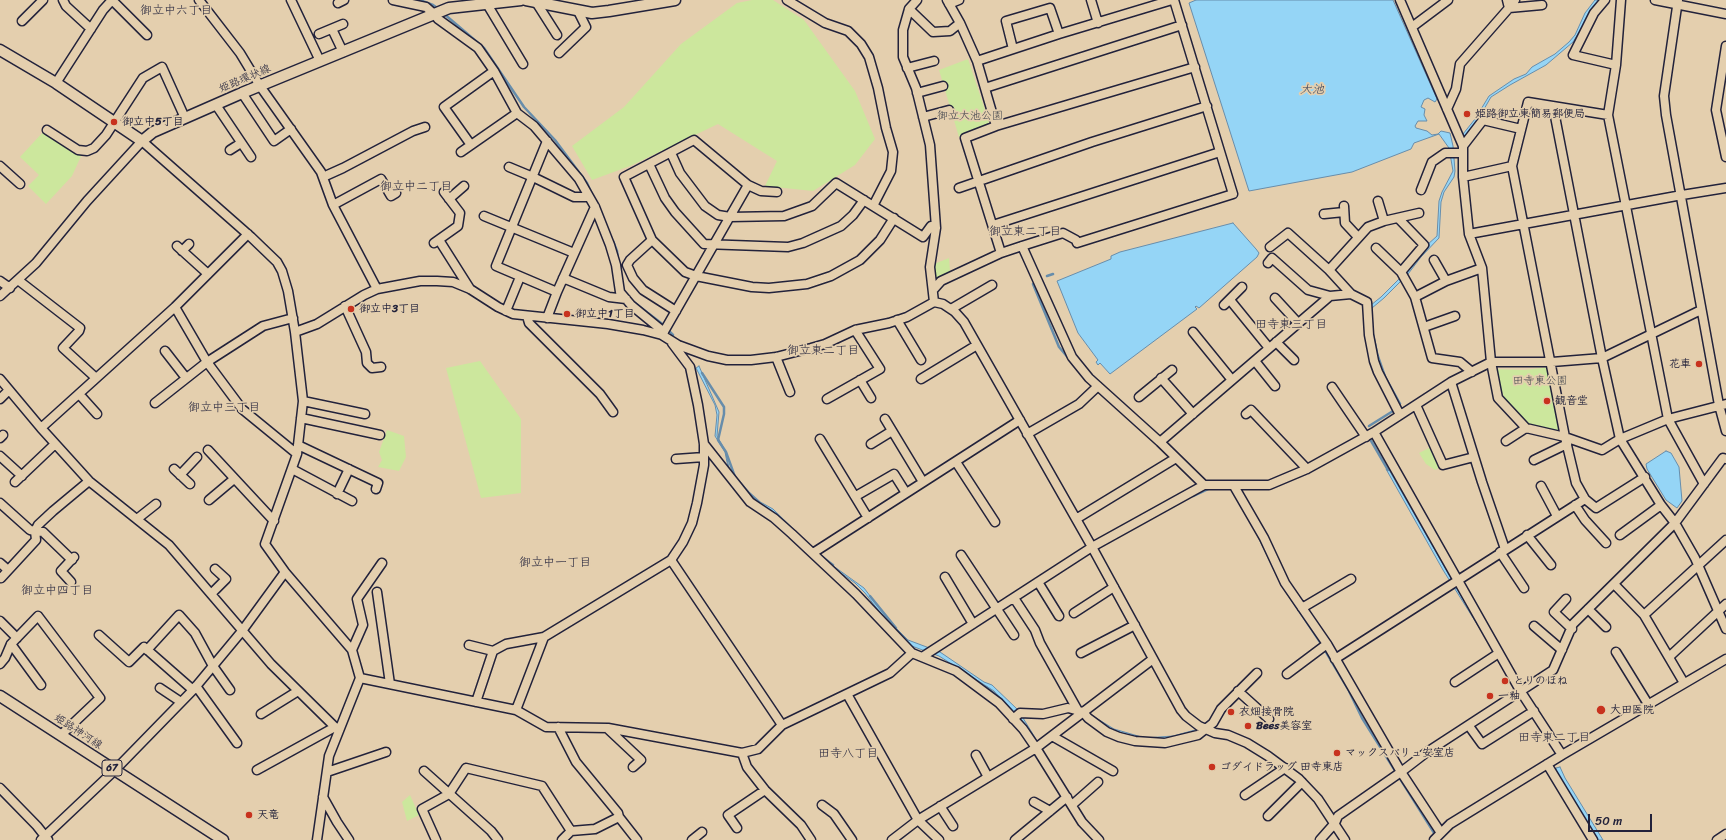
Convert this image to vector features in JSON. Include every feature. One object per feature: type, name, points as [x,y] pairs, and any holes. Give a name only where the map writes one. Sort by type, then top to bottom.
[{"type":"main road","name":"姫路環状線","points":[[142,141],[153,132],[443,9],[521,0]]},
{"type":"main road","points":[[531,1],[592,13],[609,11],[645,2],[675,0]]},
{"type":"main road","points":[[0,51],[56,83],[142,141]]},
{"type":"main road","name":"姫路神河線","points":[[0,696],[223,840]]},
{"type":"street","points":[[22,21],[43,0]]},
{"type":"street","points":[[63,0],[66,6],[91,29]]},
{"type":"street","points":[[56,83],[103,10],[112,0],[147,35]]},
{"type":"street","points":[[199,0],[240,53],[260,86],[323,177],[332,205],[377,289]]},
{"type":"street","points":[[291,0],[320,61]]},
{"type":"street","points":[[393,0],[443,9],[438,19],[478,48],[494,71],[517,113],[534,126],[579,179],[595,207],[614,258],[620,292],[665,333],[685,348],[718,358],[741,360],[776,357],[825,344],[855,330],[907,317],[934,302],[943,304],[951,309],[964,322],[1092,547],[1181,710],[1192,722],[1205,730],[1228,735],[1247,743],[1285,768],[1302,782],[1318,799],[1345,840]]},
{"type":"street","points":[[787,0],[824,23],[848,31],[860,44],[869,58],[878,88],[886,128],[893,152],[891,171],[874,206]]},
{"type":"street","points":[[917,0],[909,9],[903,30],[903,57],[917,93],[930,145],[936,228],[930,267],[934,302]]},
{"type":"street","points":[[959,0],[948,2],[960,23],[977,61],[996,126]]},
{"type":"street","points":[[1091,0],[1098,23]]},
{"type":"street","points":[[933,290],[941,280],[1001,253],[1022,246],[1063,233],[1076,240],[1077,243],[1233,194],[1195,67],[1173,0],[1059,34],[977,61]]},
{"type":"street","points":[[1400,0],[1463,149],[1463,178],[1469,234],[1482,268],[1491,362],[1498,398],[1526,428],[1566,441],[1602,450],[1620,439],[1668,419],[1723,404]]},
{"type":"street","points":[[1412,27],[1448,0]]},
{"type":"street","points":[[1447,109],[1456,90],[1460,64],[1508,4],[1515,0]]},
{"type":"street","points":[[1605,0],[1594,13],[1574,55],[1616,65]]},
{"type":"street","points":[[1621,0],[1616,65],[1608,115],[1668,419],[1704,484]]},
{"type":"street","points":[[1656,0],[1677,2],[1726,14]]},
{"type":"street","points":[[531,1],[557,35]]},
{"type":"street","points":[[1677,2],[1664,96],[1666,115],[1682,195],[1701,310],[1723,404],[1726,431]]},
{"type":"street","points":[[487,4],[523,64]]},
{"type":"street","points":[[1508,4],[1542,5]]},
{"type":"street","points":[[1013,49],[1006,22],[1050,8],[1059,34]]},
{"type":"street","points":[[909,9],[933,32],[950,31],[960,23]]},
{"type":"street","points":[[560,53],[586,27],[578,11]]},
{"type":"street","points":[[319,34],[344,24]]},
{"type":"street","points":[[985,88],[1182,25]]},
{"type":"street","points":[[332,29],[343,52]]},
{"type":"street","points":[[1726,46],[1716,110],[1726,157]]},
{"type":"street","points":[[908,68],[934,61]]},
{"type":"street","points":[[47,130],[78,150],[87,151],[94,148],[106,135],[143,78],[162,67],[185,118]]},
{"type":"street","points":[[1001,253],[965,138],[996,126],[1195,67]]},
{"type":"street","points":[[471,145],[444,107],[494,71]]},
{"type":"street","points":[[917,93],[943,86]]},
{"type":"street","points":[[242,93],[274,141],[291,129]]},
{"type":"street","points":[[1608,115],[1528,102],[1512,166],[1552,362],[1566,441],[1576,483],[1585,499],[1596,508],[1645,477]]},
{"type":"street","points":[[216,105],[251,157]]},
{"type":"street","points":[[959,188],[1092,142],[1207,106]]},
{"type":"street","points":[[1553,106],[1602,358],[1620,439],[1661,505],[1675,523],[1698,566],[1726,629]]},
{"type":"street","points":[[923,117],[949,110]]},
{"type":"street","points":[[461,152],[517,113]]},
{"type":"street","points":[[1421,190],[1432,162],[1445,153],[1463,149],[1482,120],[1521,129]]},
{"type":"street","points":[[323,177],[413,131],[425,127]]},
{"type":"street","points":[[777,192],[761,191],[748,185],[694,140],[624,177],[652,240],[685,272],[696,276],[752,287],[770,288],[807,284],[831,276],[860,260],[880,240],[894,218]]},
{"type":"street","points":[[0,296],[36,263],[86,201],[142,141],[248,234],[270,255],[282,271],[288,291],[293,318],[298,371],[303,402],[297,454],[265,544],[284,572],[352,650],[360,678],[336,728],[326,772],[317,840]]},
{"type":"street","points":[[547,141],[496,266],[557,292]]},
{"type":"street","points":[[230,150],[241,143]]},
{"type":"street","points":[[993,225],[1220,152]]},
{"type":"street","points":[[671,153],[680,173],[705,206],[718,215],[730,217],[784,216],[812,206],[836,183],[923,237],[930,226],[936,228]]},
{"type":"street","points":[[649,164],[665,198],[675,212],[704,244],[788,247],[803,243],[841,226],[864,200]]},
{"type":"street","points":[[0,166],[20,184]]},
{"type":"street","points":[[1463,178],[1512,166]]},
{"type":"street","points":[[509,167],[574,197],[589,197]]},
{"type":"street","points":[[332,205],[381,179],[392,196],[396,193]]},
{"type":"street","points":[[665,333],[748,185]]},
{"type":"street","points":[[449,199],[464,186]]},
{"type":"street","points":[[1469,234],[1726,188]]},
{"type":"street","points":[[444,192],[460,214],[458,226],[436,241],[470,289]]},
{"type":"street","points":[[1378,201],[1384,221]]},
{"type":"street","points":[[547,318],[595,207]]},
{"type":"street","points":[[1324,213],[1344,209],[1345,223],[1358,237]]},
{"type":"street","points":[[1329,270],[1368,227],[1384,221],[1419,213]]},
{"type":"street","points":[[484,216],[574,253]]},
{"type":"street","points":[[1398,218],[1424,245],[1403,275]]},
{"type":"street","points":[[1270,247],[1288,233],[1329,270],[1351,294],[1366,302],[1369,335],[1374,361],[1400,415]]},
{"type":"street","points":[[41,428],[175,307],[248,234]]},
{"type":"street","points":[[652,240],[630,260],[627,265],[633,278],[643,290],[676,312]]},
{"type":"street","points":[[189,244],[179,248],[208,274]]},
{"type":"street","points":[[1022,246],[1072,357],[1089,378],[1160,442],[1204,485]]},
{"type":"street","points":[[1376,248],[1403,275],[1415,297],[1432,358],[1460,362],[1472,372]]},
{"type":"street","points":[[1268,263],[1272,258],[1308,290],[1330,296],[1351,294]]},
{"type":"street","points":[[1434,260],[1446,281]]},
{"type":"street","points":[[1415,297],[1446,281],[1482,268]]},
{"type":"street","points":[[506,311],[520,277]]},
{"type":"street","points":[[563,278],[609,297],[626,299]]},
{"type":"street","points":[[18,280],[80,328],[63,348],[96,378]]},
{"type":"street","points":[[0,281],[10,288]]},
{"type":"street","points":[[295,332],[317,324],[345,306],[377,289],[402,284],[431,281],[453,282],[470,289],[506,311],[528,316],[608,324],[665,333],[690,367],[704,444],[704,465],[692,523],[683,542],[671,560],[544,637],[506,644],[493,651],[469,645]]},
{"type":"street","points":[[951,309],[992,285]]},
{"type":"street","points":[[1242,287],[1227,302],[1269,348]]},
{"type":"street","points":[[1160,442],[1330,296]]},
{"type":"street","points":[[1275,298],[1298,324]]},
{"type":"street","points":[[345,306],[366,352],[367,363],[372,368],[380,367]]},
{"type":"street","points":[[175,307],[207,362],[242,409],[297,454]]},
{"type":"street","points":[[922,657],[1092,547],[1204,485],[1270,485],[1307,469],[1366,437],[1451,382],[1491,362],[1552,362],[1602,358],[1701,310]]},
{"type":"street","points":[[528,316],[529,323],[600,394],[613,412]]},
{"type":"street","points":[[1424,327],[1455,316]]},
{"type":"street","points":[[155,403],[207,362],[263,326],[293,318]]},
{"type":"street","points":[[897,320],[921,360]]},
{"type":"street","points":[[827,399],[880,369],[855,330]]},
{"type":"street","points":[[1193,332],[1232,380]]},
{"type":"street","points":[[1276,342],[1294,360]]},
{"type":"street","points":[[921,379],[977,345]]},
{"type":"street","points":[[165,351],[186,378]]},
{"type":"street","points":[[776,357],[790,392]]},
{"type":"street","points":[[1255,360],[1275,386]]},
{"type":"street","points":[[1138,397],[1172,370]]},
{"type":"street","points":[[1162,378],[1193,414]]},
{"type":"street","points":[[0,379],[41,428],[89,481],[169,545],[270,664],[336,728]]},
{"type":"street","points":[[860,380],[871,398]]},
{"type":"street","points":[[1451,382],[1503,551],[1524,588]]},
{"type":"street","points":[[1027,434],[1079,404],[1098,386]]},
{"type":"street","points":[[1332,387],[1366,437]]},
{"type":"street","points":[[0,399],[9,390]]},
{"type":"street","points":[[79,394],[97,414]]},
{"type":"street","points":[[303,402],[365,414]]},
{"type":"street","points":[[1416,405],[1443,465],[1474,457]]},
{"type":"street","points":[[1246,414],[1251,410],[1268,434],[1307,469]]},
{"type":"street","points":[[301,418],[380,435]]},
{"type":"street","points":[[885,419],[923,482]]},
{"type":"street","points":[[816,551],[1020,420]]},
{"type":"street","points":[[1506,441],[1526,428]]},
{"type":"street","points":[[871,444],[892,431]]},
{"type":"street","points":[[1374,432],[1457,580],[1496,655],[1562,755]]},
{"type":"street","points":[[820,439],[868,518]]},
{"type":"street","points":[[1534,460],[1566,441]]},
{"type":"street","points":[[15,482],[55,444]]},
{"type":"street","points":[[704,444],[750,502],[774,518],[816,551],[912,653],[956,671],[990,695],[1038,746],[1067,797],[1074,803],[1082,822],[1098,840]]},
{"type":"street","points":[[298,445],[378,483],[376,489]]},
{"type":"street","points":[[208,450],[274,521]]},
{"type":"street","points":[[0,456],[22,476]]},
{"type":"street","points":[[676,459],[704,457]]},
{"type":"street","points":[[190,484],[177,472],[197,458]]},
{"type":"street","points":[[1076,519],[1176,458]]},
{"type":"street","points":[[1320,840],[1335,824],[1338,816],[1427,752],[1553,670],[1574,624],[1675,523],[1723,458],[1726,459]]},
{"type":"street","points":[[956,462],[995,522]]},
{"type":"street","points":[[292,469],[352,501]]},
{"type":"street","points":[[337,494],[349,469]]},
{"type":"street","points":[[856,496],[894,474],[906,493]]},
{"type":"street","points":[[209,500],[234,479]]},
{"type":"street","points":[[2,578],[36,540],[35,531],[38,526],[53,511],[89,481]]},
{"type":"street","points":[[1234,486],[1264,538],[1285,583],[1302,608],[1323,646],[1335,659],[1401,772],[1441,833]]},
{"type":"street","points":[[1541,486],[1558,516]]},
{"type":"street","points":[[1335,659],[1585,499]]},
{"type":"street","points":[[0,503],[30,530],[43,532],[73,558],[60,570],[71,582]]},
{"type":"street","points":[[137,519],[156,504]]},
{"type":"street","points":[[1575,505],[1585,520],[1606,543]]},
{"type":"street","points":[[1620,535],[1661,505]]},
{"type":"street","points":[[1527,535],[1551,565]]},
{"type":"street","points":[[1644,615],[1726,540]]},
{"type":"street","points":[[961,555],[1014,635]]},
{"type":"street","points":[[671,560],[782,726]]},
{"type":"street","points":[[352,650],[363,625],[357,599],[382,562]]},
{"type":"street","points":[[0,563],[8,570]]},
{"type":"street","points":[[212,594],[226,579],[215,569]]},
{"type":"street","points":[[0,788],[45,838],[194,688],[242,631],[284,572]]},
{"type":"street","points":[[945,577],[973,624]]},
{"type":"street","points":[[1302,608],[1334,584],[1351,579]]},
{"type":"street","points":[[1038,582],[1059,616]]},
{"type":"street","points":[[1614,584],[1644,615],[1684,683]]},
{"type":"street","points":[[1077,608],[1114,588]]},
{"type":"street","points":[[377,592],[390,684]]},
{"type":"street","points":[[1014,598],[1035,630],[1040,643],[1080,711],[1107,732],[1134,741],[1165,743],[1198,735],[1213,723],[1221,709],[1257,673]]},
{"type":"street","points":[[1566,599],[1554,612],[1572,629]]},
{"type":"street","points":[[1669,657],[1726,604]]},
{"type":"street","points":[[1588,609],[1606,627]]},
{"type":"street","points":[[147,650],[179,615],[195,633],[213,666],[230,690]]},
{"type":"street","points":[[0,664],[5,658],[11,644],[38,616],[100,698],[61,735]]},
{"type":"street","points":[[0,621],[17,638]]},
{"type":"street","points":[[1081,653],[1135,625]]},
{"type":"street","points":[[1534,626],[1562,650]]},
{"type":"street","points":[[99,635],[129,662],[144,647],[194,688],[237,743]]},
{"type":"street","points":[[516,710],[544,637]]},
{"type":"street","points":[[11,644],[42,685]]},
{"type":"street","points":[[1287,674],[1323,646]]},
{"type":"street","points":[[476,702],[493,651]]},
{"type":"street","points":[[1616,652],[1619,662],[1648,704]]},
{"type":"street","points":[[360,678],[516,710],[546,727],[608,728],[742,753],[758,749],[782,726],[890,673],[912,653]]},
{"type":"street","points":[[1454,682],[1496,655]]},
{"type":"street","points":[[892,840],[918,820],[1038,746],[1052,736],[1080,711],[1153,659]]},
{"type":"street","points":[[1434,840],[1450,824],[1562,755],[1726,659]]},
{"type":"street","points":[[160,688],[181,702]]},
{"type":"street","points":[[261,714],[298,691]]},
{"type":"street","points":[[1238,692],[1269,719]]},
{"type":"street","points":[[847,694],[918,820],[939,840]]},
{"type":"street","points":[[1013,719],[1020,713],[1043,714],[1068,708],[1080,711]]},
{"type":"street","points":[[1469,726],[1482,744],[1534,712]]},
{"type":"street","points":[[558,727],[576,762],[618,813],[619,818],[637,840]]},
{"type":"street","points":[[257,770],[336,728]]},
{"type":"street","points":[[608,728],[641,760],[633,767]]},
{"type":"street","points":[[1052,736],[1113,771]]},
{"type":"street","points":[[326,772],[386,752]]},
{"type":"street","points":[[742,753],[747,767],[765,790],[801,825],[811,840]]},
{"type":"street","points":[[976,754],[988,777]]},
{"type":"street","points":[[1547,764],[1593,840]]},
{"type":"street","points":[[436,840],[422,809],[449,794],[466,768],[542,786],[571,831]]},
{"type":"street","points":[[1245,795],[1285,768]]},
{"type":"street","points":[[424,771],[491,831],[498,840]]},
{"type":"street","points":[[1074,803],[1098,782]]},
{"type":"street","points":[[1268,816],[1302,782]]},
{"type":"street","points":[[737,828],[728,815],[765,790]]},
{"type":"street","points":[[323,797],[337,822],[350,840]]},
{"type":"street","points":[[1014,840],[1067,797]]},
{"type":"street","points":[[1034,802],[1050,811]]},
{"type":"street","points":[[822,805],[834,814],[852,840]]},
{"type":"street","points":[[940,806],[953,826]]},
{"type":"street","points":[[834,814],[841,808]]},
{"type":"street","points":[[562,840],[571,831],[595,829],[619,818]]},
{"type":"street","points":[[692,840],[702,832]]},
{"type":"street","points":[[1717,840],[1726,834]]},
{"type":"green space","points":[[752,0],[773,0],[804,20],[855,91],[875,139],[855,165],[813,191],[765,186],[777,161],[718,124],[630,166],[592,180],[572,146],[624,107],[681,44],[737,3]]},
{"type":"green space","name":"御立大池公園","points":[[968,59],[989,122],[985,128],[959,137],[939,70]]},
{"type":"green space","points":[[44,131],[70,150],[82,154],[72,176],[46,204],[28,186],[39,175],[20,157]]},
{"type":"green space","points":[[949,258],[950,272],[934,279],[932,272],[934,264]]},
{"type":"green space","points":[[480,361],[521,419],[521,493],[481,498],[446,368]]},
{"type":"green space","name":"田寺東公園","points":[[1550,367],[1560,429],[1557,432],[1525,424],[1506,403],[1494,369],[1524,370]]},
{"type":"green space","points":[[387,430],[404,436],[406,457],[399,471],[378,467],[382,460],[379,452]]},
{"type":"green space","points":[[1431,447],[1440,467],[1435,470],[1426,464],[1419,453]]},
{"type":"green space","points":[[410,795],[419,815],[407,821],[402,802]]},
{"type":"water","name":"大池","points":[[1196,0],[1393,0],[1437,99],[1435,102],[1428,98],[1424,100],[1421,107],[1425,109],[1424,115],[1427,121],[1418,121],[1415,126],[1416,128],[1427,131],[1432,135],[1438,134],[1441,131],[1450,133],[1453,146],[1455,171],[1454,177],[1444,192],[1441,202],[1439,238],[1421,257],[1408,274],[1372,308],[1373,331],[1378,354],[1386,377],[1401,404],[1398,406],[1374,354],[1371,305],[1412,266],[1427,245],[1437,236],[1439,201],[1453,171],[1449,148],[1439,134],[1414,143],[1411,149],[1352,172],[1249,191],[1189,3]]},
{"type":"water","points":[[1595,0],[1599,0],[1573,42],[1546,65],[1491,97],[1476,123],[1464,137],[1463,134],[1475,119],[1489,96],[1514,79],[1526,74],[1532,67],[1555,54],[1569,42],[1575,35],[1585,13]]},
{"type":"water","points":[[1233,223],[1259,253],[1257,257],[1199,308],[1196,306],[1195,307],[1197,309],[1110,374],[1100,363],[1098,365],[1096,362],[1098,360],[1078,333],[1057,281],[1111,259],[1111,256],[1120,252]]},
{"type":"water","points":[[699,366],[719,412],[717,436],[725,450],[730,472],[742,488],[753,498],[773,509],[825,560],[864,588],[890,622],[908,640],[940,652],[984,682],[992,685],[1017,709],[1022,716],[1043,716],[1068,709],[1076,710],[1076,712],[1067,711],[1046,717],[1023,718],[1085,819],[1102,840],[1100,840],[1083,820],[1030,732],[994,691],[939,656],[909,645],[891,627],[865,593],[855,583],[824,561],[770,510],[754,502],[741,489],[729,472],[725,452],[715,436],[717,415],[715,405],[696,368]]},
{"type":"water","points":[[1666,451],[1671,453],[1679,467],[1682,501],[1677,508],[1666,500],[1647,469],[1646,464]]},
{"type":"water","points":[[1388,468],[1452,580],[1484,630],[1517,688],[1515,690],[1497,656],[1443,570],[1386,469]]},
{"type":"water","points":[[1088,713],[1114,729],[1145,738],[1173,736],[1195,730],[1196,733],[1165,740],[1144,740],[1109,729],[1091,717]]},
{"type":"water","points":[[1560,767],[1565,778],[1603,840],[1598,840],[1556,772],[1556,768]]},
{"type":"waterway","points":[[420,0],[439,9]]},
{"type":"waterway","points":[[443,13],[484,48],[524,107],[555,140],[587,183],[591,192]]},
{"type":"waterway","points":[[613,241],[618,259]]},
{"type":"waterway","points":[[1047,276],[1053,274]]},
{"type":"waterway","points":[[1033,284],[1059,347],[1070,360]]},
{"type":"waterway","points":[[631,300],[661,323],[673,335]]},
{"type":"waterway","points":[[702,373],[724,407],[724,414],[718,440],[726,452],[735,477],[759,502]]},
{"type":"waterway","points":[[1369,426],[1393,411]]},
{"type":"waterway","points":[[1370,439],[1388,470]]},
{"type":"waterway","points":[[1193,496],[1208,489]]},
{"type":"waterway","points":[[1257,533],[1282,585],[1320,642],[1348,689],[1362,718],[1436,836]]},
{"type":"waterway","points":[[821,556],[833,565]]},
{"type":"waterway","points":[[870,596],[896,628]]},
{"type":"waterway","points":[[986,687],[1001,699]]},
{"type":"place","name":"姫路御立東簡易郵便局","points":[[1467,114]]},
{"type":"place","name":"御立中5丁目","points":[[114,122]]},
{"type":"place","name":"御立中3丁目","points":[[351,309]]},
{"type":"place","name":"御立中1丁目","points":[[567,314]]},
{"type":"place","name":"花車","points":[[1699,364]]},
{"type":"place","name":"観音堂","points":[[1547,401]]},
{"type":"place","name":"とりのほね","points":[[1505,681]]},
{"type":"place","name":"一釉","points":[[1490,696]]},
{"type":"place","name":"大田医院","points":[[1601,710]]},
{"type":"place","name":"衣畑接骨院","points":[[1231,712]]},
{"type":"place","name":"Bees美容室","points":[[1248,726]]},
{"type":"place","name":"マックスバリュ安室店","points":[[1337,753]]},
{"type":"place","name":"ゴダイドラッグ 田寺東店","points":[[1212,767]]},
{"type":"place","name":"天竜","points":[[249,815]]},
{"type":"district","name":"御立中六丁目","points":[[176,11]]},
{"type":"district","name":"御立中二丁目","points":[[416,187]]},
{"type":"district","name":"御立東二丁目","points":[[1025,232]]},
{"type":"district","name":"田寺東三丁目","points":[[1291,325]]},
{"type":"district","name":"御立東二丁目","points":[[823,351]]},
{"type":"district","name":"御立中三丁目","points":[[224,408]]},
{"type":"district","name":"御立中一丁目","points":[[555,563]]},
{"type":"district","name":"御立中四丁目","points":[[57,591]]},
{"type":"district","name":"田寺東二丁目","points":[[1554,738]]},
{"type":"district","name":"田寺八丁目","points":[[848,754]]}]
